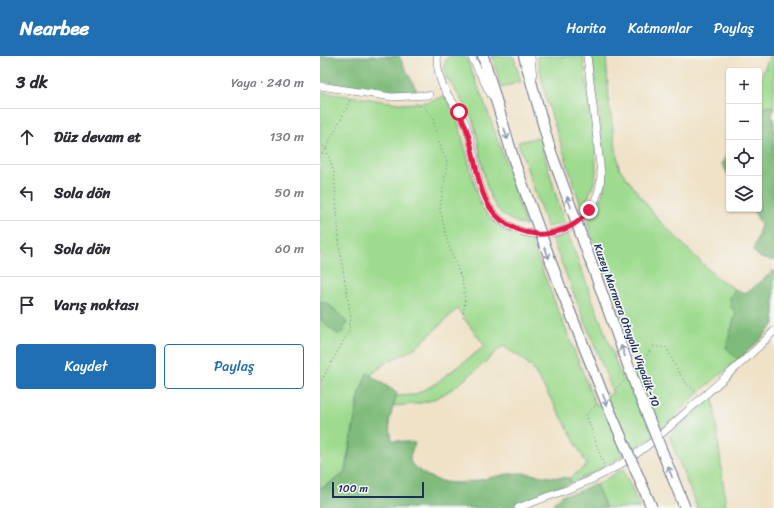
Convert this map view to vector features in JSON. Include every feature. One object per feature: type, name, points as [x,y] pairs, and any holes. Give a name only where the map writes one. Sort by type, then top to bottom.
[{"type":"highway","points":[[483,56],[515,164],[560,289],[606,402],[652,508]]},
{"type":"highway","name":"Kuzey Marmara Otoyolu Viyadük-10","points":[[524,56],[550,149],[636,388],[684,508]]},
{"type":"lane","points":[[471,56],[498,108]]},
{"type":"lane","points":[[531,56],[534,94]]},
{"type":"lane","points":[[438,58],[438,70],[446,92],[466,123],[481,189],[488,205],[499,218],[510,226],[541,235],[562,231],[581,220],[597,199],[601,183],[601,173],[586,56]]},
{"type":"lane","points":[[320,86],[392,97],[429,96]]},
{"type":"lane","points":[[518,508],[571,489],[606,473],[638,452],[664,432],[734,371],[774,331]]},
{"type":"path","points":[[320,157],[355,92]]},
{"type":"path","points":[[407,97],[425,108],[432,116],[438,141],[447,162],[440,209],[448,244],[462,280],[465,298],[463,317]]},
{"type":"path","points":[[320,143],[326,148],[334,173],[340,251],[351,318],[349,331],[320,382]]},
{"type":"green space","points":[[320,56],[399,56],[417,91],[380,91],[320,81]]},
{"type":"green space","points":[[449,56],[463,56],[467,60],[499,142],[526,226],[511,220],[502,214],[490,195],[483,170],[473,121],[462,100],[448,79],[446,79],[444,64]]},
{"type":"green space","points":[[492,56],[513,56],[521,82],[501,87]]},
{"type":"green space","points":[[537,56],[583,56],[595,143],[596,171],[595,180],[582,209],[546,98]]},
{"type":"green space","points":[[592,56],[606,56],[609,104],[619,168],[657,218],[716,277],[735,289],[730,298],[736,313],[726,348],[738,360],[698,393],[663,428],[632,451],[571,483],[570,478],[587,465],[564,421],[533,369],[523,359],[503,346],[459,384],[439,397],[425,402],[393,406],[396,396],[414,395],[435,384],[485,346],[457,309],[418,346],[388,361],[371,375],[367,373],[360,392],[344,474],[320,488],[320,92],[405,104],[427,102],[445,96],[457,118],[480,205],[482,201],[488,213],[487,215],[502,227],[512,233],[530,239],[596,406],[613,392],[552,239],[568,234],[623,381],[640,367],[587,222],[594,215],[593,212],[601,199],[606,173]]},
{"type":"green space","points":[[769,56],[774,56],[774,107],[762,105],[762,76]]},
{"type":"green space","points":[[762,105],[774,107],[772,116],[774,118],[774,261],[761,258],[753,251],[761,225],[754,212],[762,212]]},
{"type":"green space","points":[[539,137],[564,222],[547,227],[518,142]]},
{"type":"green space","points":[[726,155],[726,171],[722,164]]},
{"type":"green space","points":[[774,270],[774,324],[761,339],[738,360],[726,348],[736,313],[731,307],[730,297],[735,289],[744,293],[752,289]]},
{"type":"green space","points":[[320,301],[329,304],[347,322],[342,333],[337,334],[324,323],[320,313]]},
{"type":"green space","points":[[367,373],[397,393],[389,422],[392,440],[415,443],[410,459],[412,465],[420,471],[445,482],[470,482],[507,474],[528,473],[570,478],[571,483],[507,508],[320,508],[320,488],[324,487],[345,473],[360,392]]},
{"type":"green space","points":[[713,396],[726,508],[697,508],[670,435]]},
{"type":"green space","points":[[623,469],[640,508],[606,508],[596,485]]},
{"type":"green space","points":[[591,485],[596,485],[606,508],[556,508],[553,503],[562,495],[578,492]]},
{"type":"route","points":[[459,112],[466,123],[470,136],[484,199],[499,218],[510,226],[522,231],[541,235],[562,231],[570,227],[581,220],[589,210]]}]
